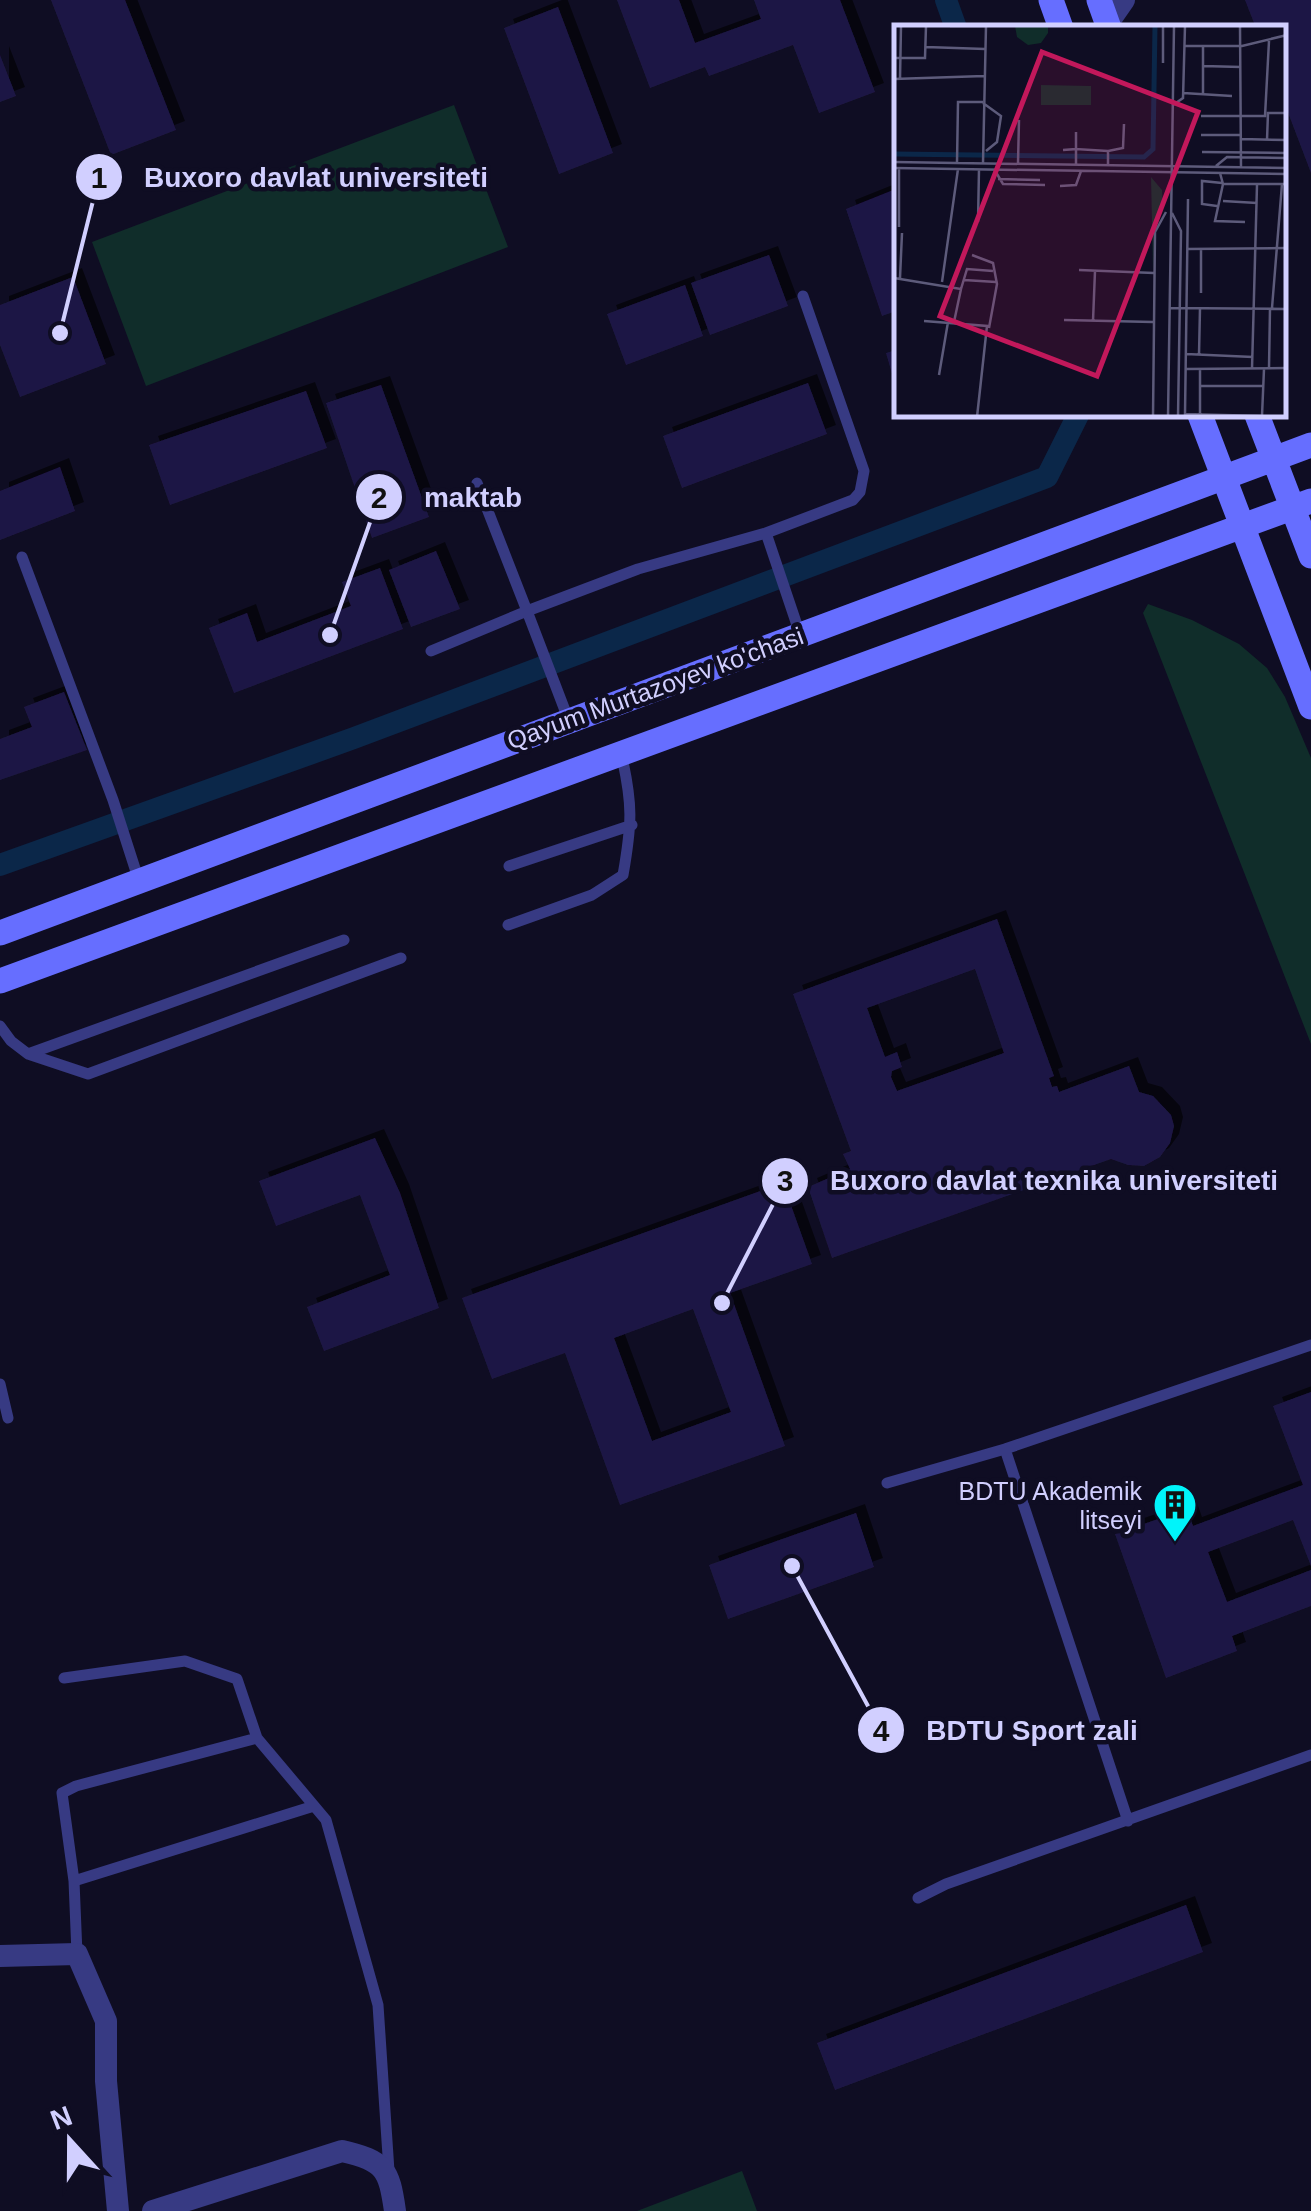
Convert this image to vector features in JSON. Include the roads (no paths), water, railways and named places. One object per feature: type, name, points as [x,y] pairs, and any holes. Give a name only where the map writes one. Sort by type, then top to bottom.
[{"type":"street","points":[[1051,0],[1060,25]]},
{"type":"street","points":[[1105,17],[1124,0]]},
{"type":"street","points":[[1201,418],[1311,706]]},
{"type":"street","points":[[1258,418],[1274,458],[1302,504],[1311,556]]},
{"type":"street","name":"Qayum Murtazoyev ko'chasi","points":[[0,933],[136,870],[569,721],[1311,445]]},
{"type":"street","name":"Qayum Murtazoyev ko'chasi","points":[[0,980],[1302,504]]},
{"type":"street","points":[[0,1956],[76,1954],[106,2021],[106,2080],[118,2211]]},
{"type":"street","points":[[152,2211],[342,2151],[371,2158],[390,2175],[396,2211]]},
{"type":"lane","points":[[431,651],[526,610],[638,569],[766,534],[853,500],[860,492],[864,471],[803,296]]},
{"type":"lane","points":[[477,482],[569,721]]},
{"type":"lane","points":[[766,534],[800,634]]},
{"type":"lane","points":[[22,557],[136,870]]},
{"type":"lane","points":[[508,925],[592,895],[622,875],[632,825],[621,753]]},
{"type":"lane","points":[[509,866],[632,825]]},
{"type":"lane","points":[[28,1054],[344,940]]},
{"type":"lane","points":[[0,1026],[11,1042],[28,1054],[88,1074],[401,958]]},
{"type":"lane","points":[[887,1484],[1311,1345]]},
{"type":"lane","points":[[0,1384],[8,1418]]},
{"type":"lane","points":[[1005,1448],[1128,1821]]},
{"type":"lane","points":[[64,1678],[184,1662],[238,1679],[257,1738],[326,1820],[378,2004],[390,2175]]},
{"type":"lane","points":[[76,1954],[74,1880],[62,1793],[257,1738]]},
{"type":"lane","points":[[918,1898],[946,1884],[1311,1754]]},
{"type":"lane","points":[[74,1880],[314,1806]]},
{"type":"waterway","points":[[946,0],[955,25]]},
{"type":"waterway","points":[[0,865],[354,738],[1047,477],[1076,418]]},
{"type":"place","name":"Buxoro davlat universiteti","points":[[60,333]]},
{"type":"place","name":"maktab","points":[[330,635]]},
{"type":"place","name":"Buxoro davlat texnika universiteti","points":[[722,1303]]},
{"type":"place","name":"BDTU Akademik litseyi","points":[[1175,1543]]},
{"type":"place","name":"BDTU Sport zali","points":[[792,1566]]}]
